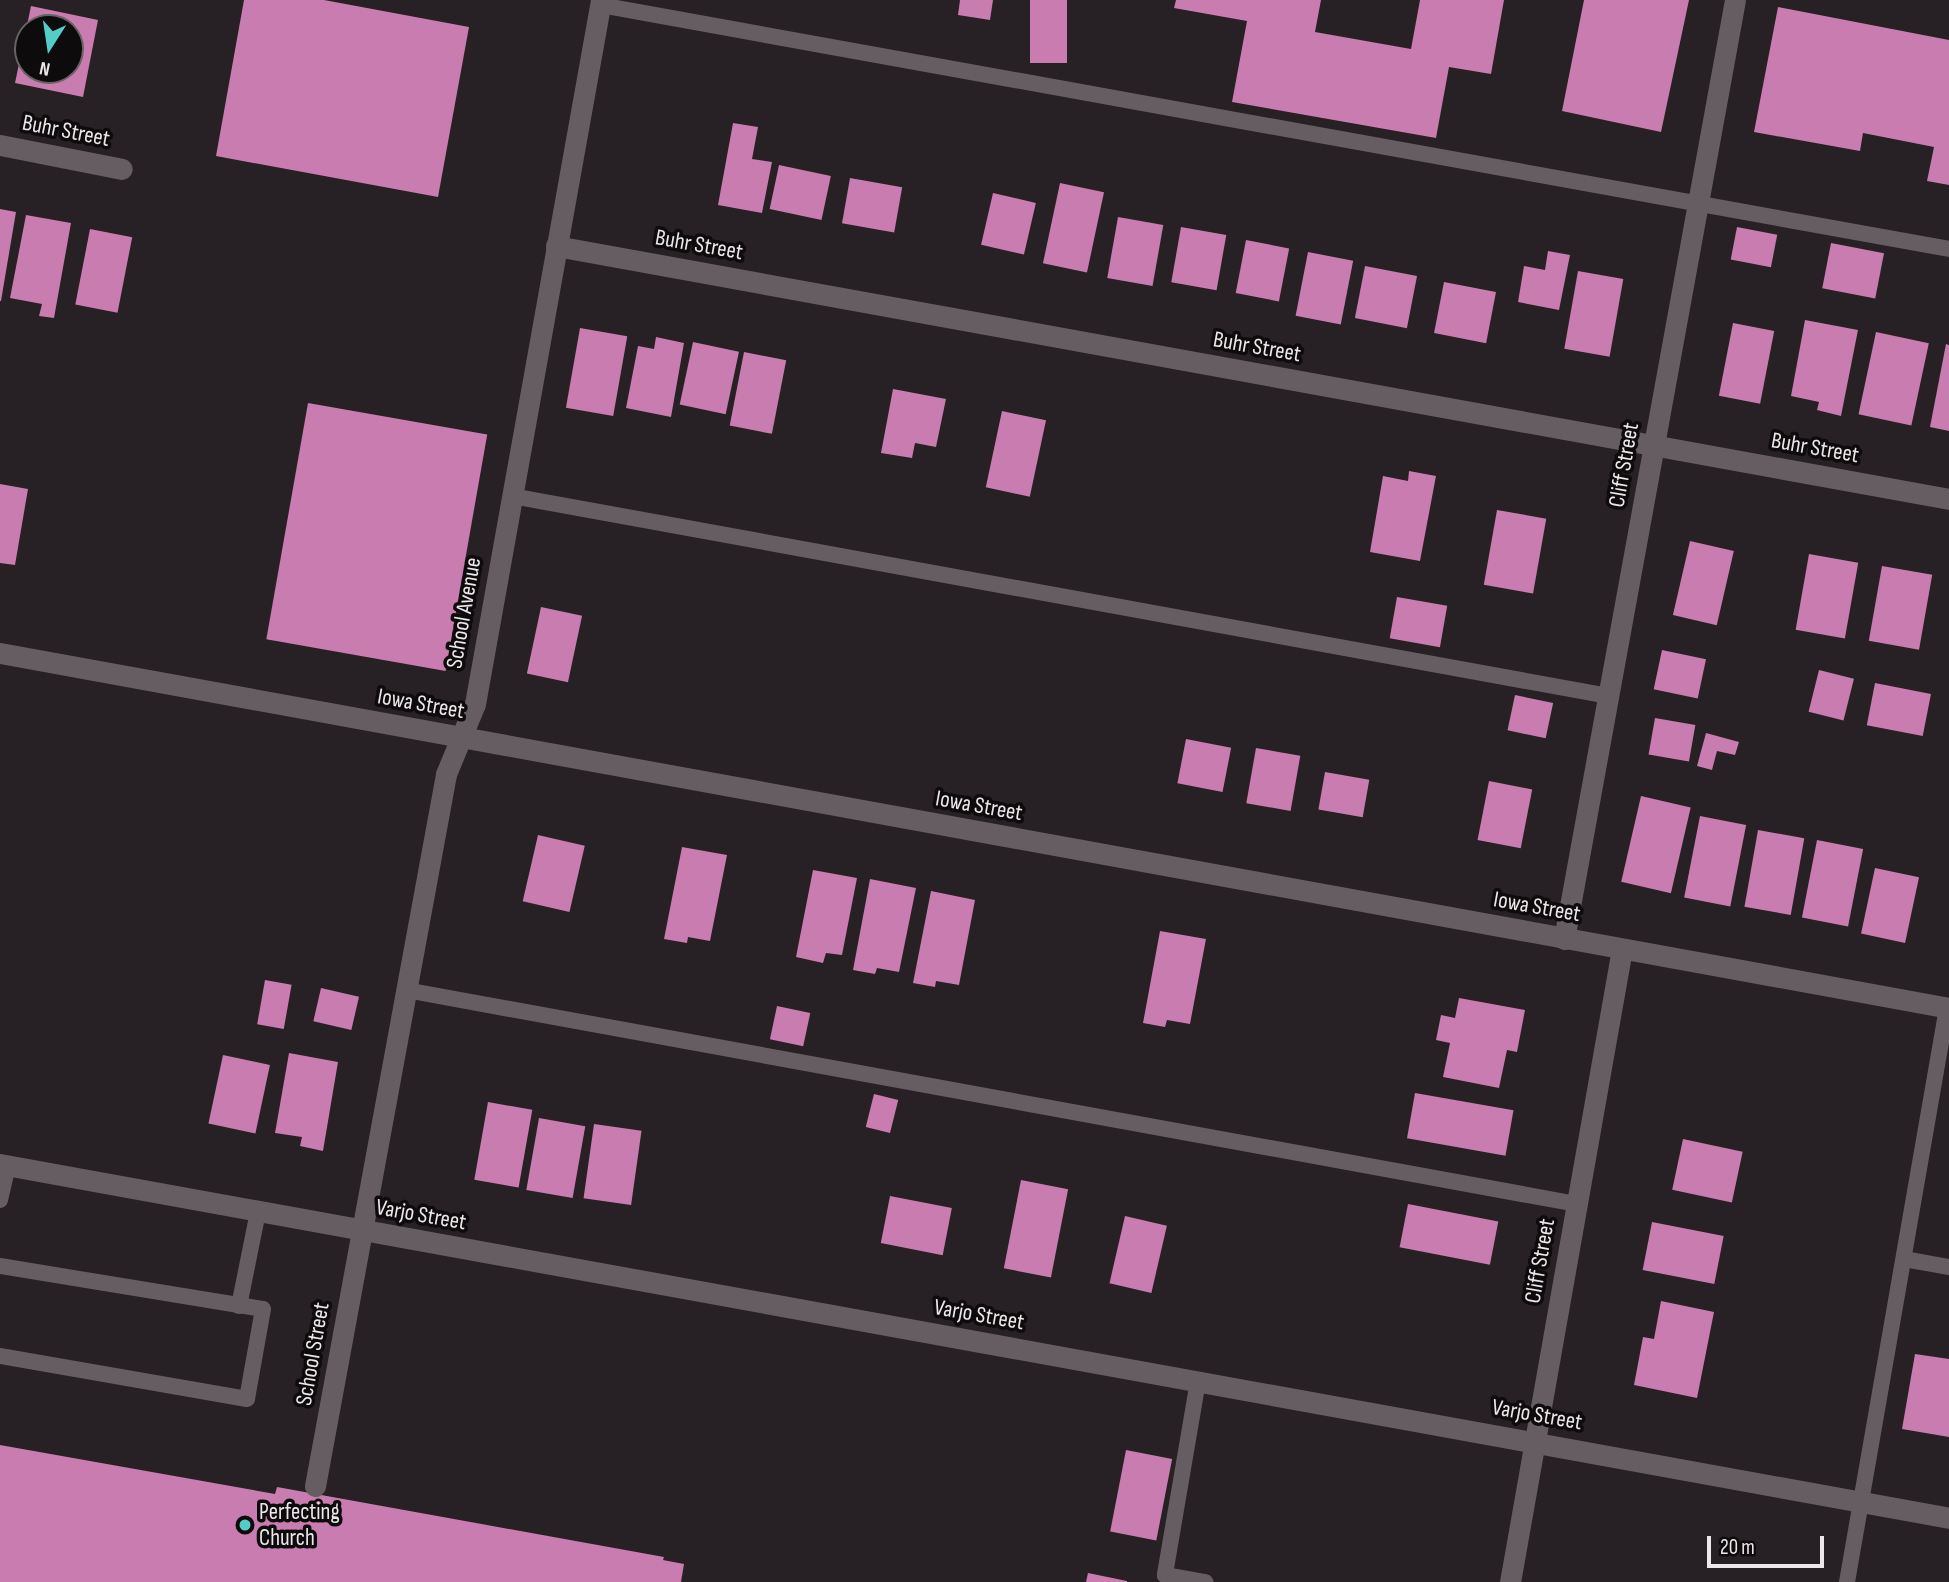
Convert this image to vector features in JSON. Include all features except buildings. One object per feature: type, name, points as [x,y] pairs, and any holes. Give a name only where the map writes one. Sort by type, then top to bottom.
[{"type":"street","name":"Cliff Street","points":[[1564,939],[1735,0]]},
{"type":"street","name":"School Avenue","points":[[362,1231],[446,774],[475,704],[601,3]]},
{"type":"street","name":"Buhr Street","points":[[0,145],[122,169]]},
{"type":"street","name":"Buhr Street","points":[[556,246],[1949,499]]},
{"type":"street","name":"Iowa Street","points":[[0,653],[1948,1008]]},
{"type":"street","name":"Cliff Street","points":[[1510,1582],[1622,949]]},
{"type":"street","name":"Varjo Street","points":[[4,1165],[1949,1518]]},
{"type":"street","name":"School Street","points":[[315,1486],[362,1231]]},
{"type":"lane","points":[[601,3],[1949,249]]},
{"type":"lane","points":[[512,496],[1608,696]]},
{"type":"lane","points":[[406,990],[1577,1204]]},
{"type":"lane","points":[[1847,1582],[1948,1008]]},
{"type":"lane","points":[[0,1199],[4,1165]]},
{"type":"lane","points":[[239,1306],[258,1212]]},
{"type":"lane","points":[[1904,1259],[1949,1268]]},
{"type":"lane","points":[[0,1266],[263,1309],[247,1399],[0,1356]]},
{"type":"lane","points":[[1198,1381],[1166,1575],[1205,1582]]},
{"type":"place","name":"Perfecting Church","points":[[245,1525]]}]
